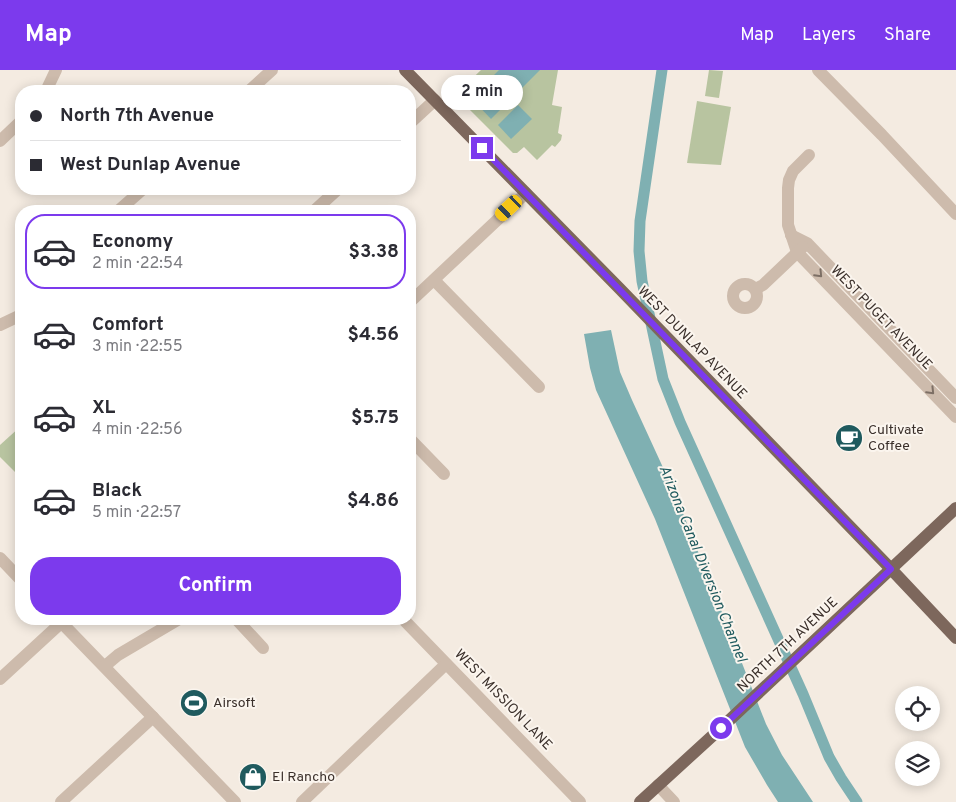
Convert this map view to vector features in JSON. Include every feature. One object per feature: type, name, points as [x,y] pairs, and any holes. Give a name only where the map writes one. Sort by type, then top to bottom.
[{"type":"main road","name":"WEST DUNLAP AVENUE","points":[[405,70],[620,289],[956,638]]},
{"type":"main road","name":"NORTH 7TH AVENUE","points":[[640,802],[724,726],[956,508]]},
{"type":"street","points":[[49,85],[56,70]]},
{"type":"street","points":[[256,85],[272,70]]},
{"type":"street","points":[[818,70],[956,214]]},
{"type":"street","points":[[416,117],[435,100]]},
{"type":"street","points":[[0,141],[15,127]]},
{"type":"street","name":"WEST PUGET AVENUE","points":[[809,155],[793,171],[789,180],[788,225],[791,235],[865,313],[956,398]]},
{"type":"street","points":[[416,296],[526,193]]},
{"type":"street","points":[[125,205],[136,195]]},
{"type":"street","points":[[321,205],[331,195]]},
{"type":"street","points":[[755,290],[802,248]]},
{"type":"street","points":[[434,280],[539,387]]},
{"type":"street","name":"WEST PUGET AVENUE","points":[[865,313],[956,417]]},
{"type":"street","points":[[0,325],[15,317]]},
{"type":"street","points":[[416,445],[444,474]]},
{"type":"street","points":[[0,558],[15,574]]},
{"type":"street","points":[[0,679],[55,625]]},
{"type":"street","points":[[65,625],[235,802]]},
{"type":"street","points":[[105,666],[118,655],[169,625]]},
{"type":"street","points":[[242,625],[263,648]]},
{"type":"street","name":"WEST MISSION LANE","points":[[409,625],[580,802]]},
{"type":"street","points":[[302,802],[446,664]]},
{"type":"street","points":[[62,802],[153,716]]},
{"type":"street","points":[[658,785],[674,802]]},
{"type":"green space","points":[[481,70],[558,70],[552,105],[562,107],[558,133],[562,135],[561,140],[555,147],[552,145],[537,160],[524,147],[517,153],[513,153],[455,95]]},
{"type":"green space","points":[[709,70],[723,71],[719,98],[705,96]]},
{"type":"green space","points":[[697,101],[731,107],[721,165],[687,163]]},
{"type":"green space","points":[[15,431],[15,472],[0,457],[0,445]]},
{"type":"water","points":[[499,70],[540,70],[491,119],[471,98]]},
{"type":"water","points":[[518,105],[532,119],[511,139],[498,125]]},
{"type":"water","name":"Arizona Canal Diversion Channel","points":[[611,330],[620,372],[677,498],[766,724],[782,755],[813,802],[778,802],[745,747],[655,519],[596,390],[584,334]]},
{"type":"waterway","points":[[662,70],[640,221],[639,251],[642,281],[663,379],[680,422],[803,694],[829,757],[857,802]]},
{"type":"place","name":"Cultivate Coffee","points":[[849,438]]},
{"type":"place","name":"Airsoft","points":[[194,703]]},
{"type":"place","name":"El Rancho","points":[[253,777]]},
{"type":"route","points":[[482,148],[891,569],[721,728]]}]
